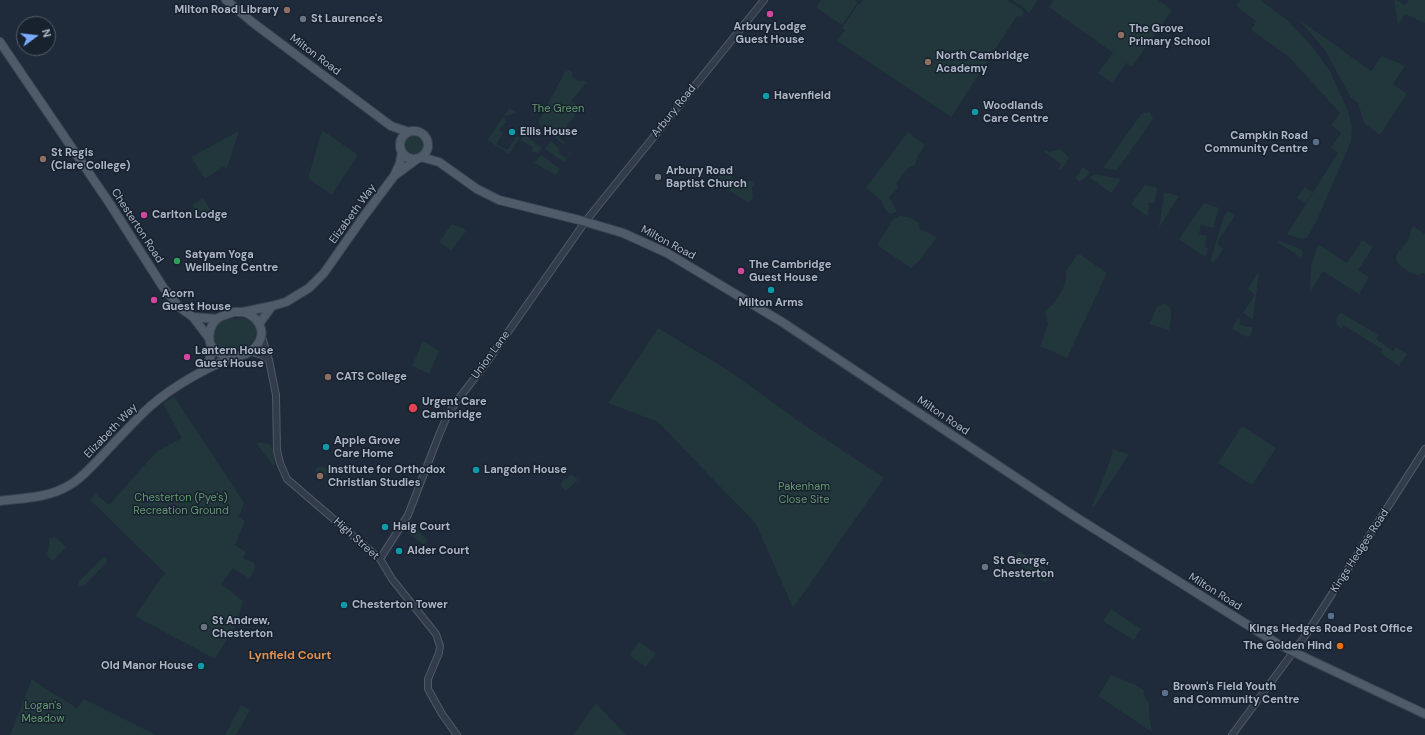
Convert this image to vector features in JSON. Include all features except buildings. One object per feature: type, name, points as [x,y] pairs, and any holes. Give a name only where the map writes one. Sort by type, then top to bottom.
[{"type":"main road","name":"Milton Road","points":[[226,0],[252,22],[391,126],[409,132]]},
{"type":"main road","name":"Chesterton Road","points":[[0,42],[114,210],[163,287],[179,307],[193,317],[209,338]]},
{"type":"main road","name":"Milton Road","points":[[391,126],[400,141]]},
{"type":"main road","points":[[414,130],[422,133],[426,138],[428,145],[425,154],[419,158],[407,157],[402,152],[400,141],[403,136],[414,130]]},
{"type":"main road","name":"Milton Road","points":[[428,145],[439,162],[480,191],[499,200],[623,233],[654,246],[782,322],[1074,516],[1278,644],[1425,714]]},
{"type":"main road","name":"Elizabeth Way","points":[[243,312],[272,306],[297,296],[309,288],[324,273],[394,176],[400,163],[402,152]]},
{"type":"main road","name":"Milton Road","points":[[419,158],[439,162]]},
{"type":"main road","name":"Elizabeth Way","points":[[394,176],[419,158]]},
{"type":"main road","points":[[259,324],[272,306]]},
{"type":"main road","points":[[234,312],[243,312],[256,319],[262,336],[252,352],[244,356],[225,355],[213,348],[209,338],[211,326],[218,319],[234,312]]},
{"type":"main road","points":[[193,317],[218,319]]},
{"type":"main road","points":[[207,368],[213,348]]},
{"type":"main road","name":"Elizabeth Way","points":[[0,504],[59,490],[69,486],[85,474],[162,396],[207,368],[235,356]]},
{"type":"main road","name":"Elizabeth Way","points":[[0,501],[27,498]]},
{"type":"street","name":"Arbury Road","points":[[585,222],[764,0]]},
{"type":"street","name":"Union Lane","points":[[380,559],[408,515],[448,414],[503,339],[585,222]]},
{"type":"street","name":"High Street","points":[[262,336],[269,360],[276,395],[277,450],[280,463],[287,479],[380,559],[392,579],[436,634],[440,646],[439,654],[428,679],[428,689],[442,714],[457,735]]},
{"type":"street","points":[[252,352],[262,355],[269,360]]},
{"type":"street","name":"Kings Hedges Road","points":[[1232,735],[1306,636],[1425,449]]},
{"type":"green space","points":[[821,0],[855,0],[858,2],[842,25],[816,7]]},
{"type":"green space","name":"North Cambridge Academy","points":[[863,0],[1007,0],[1023,10],[1024,13],[1021,17],[1017,16],[951,117],[837,41],[845,30],[842,28],[858,4],[860,4]]},
{"type":"green space","points":[[1012,0],[1038,0],[1029,14],[1024,8]]},
{"type":"green space","name":"The Grove Primary School","points":[[1054,0],[1158,0],[1172,10],[1132,67],[1126,63],[1112,83],[1098,73],[1113,53],[1049,7]]},
{"type":"green space","points":[[1241,0],[1260,0],[1286,19],[1312,46],[1331,73],[1348,111],[1352,128],[1351,142],[1316,222],[1307,238],[1301,239],[1287,234],[1338,153],[1331,148],[1341,133],[1331,125],[1340,113],[1288,56],[1251,30],[1256,21],[1236,6]]},
{"type":"green space","points":[[1394,0],[1397,0],[1405,5],[1409,0],[1425,0],[1425,23],[1405,14],[1398,25]]},
{"type":"green space","points":[[1300,21],[1371,71],[1382,56],[1405,66],[1393,84],[1407,94],[1380,135],[1364,123],[1358,103],[1351,98],[1325,50]]},
{"type":"green space","name":"The Green","points":[[569,70],[573,73],[572,76],[580,82],[583,80],[588,83],[586,85],[585,84],[571,101],[580,108],[559,138],[565,143],[563,144],[554,137],[555,134],[544,124],[541,127],[538,122],[565,72]]},
{"type":"green space","points":[[510,108],[517,113],[504,116]]},
{"type":"green space","points":[[1150,112],[1153,119],[1117,170],[1103,168],[1142,113]]},
{"type":"green space","points":[[504,116],[506,122],[499,130],[503,133],[496,144],[507,150],[518,135],[519,136],[519,139],[509,154],[487,140]]},
{"type":"green space","points":[[322,130],[358,155],[332,195],[308,178]]},
{"type":"green space","points":[[239,131],[227,168],[223,167],[205,179],[191,157]]},
{"type":"green space","points":[[908,132],[925,145],[918,156],[915,165],[909,167],[896,183],[898,188],[889,197],[897,212],[890,214],[886,211],[881,200],[866,188]]},
{"type":"green space","points":[[414,134],[422,137],[425,145],[422,153],[414,156],[406,153],[403,145],[406,137]]},
{"type":"green space","points":[[525,135],[542,148],[538,153],[531,151],[533,147],[522,141],[518,143]]},
{"type":"green space","points":[[551,141],[559,148],[559,153],[566,158],[573,149],[564,162],[545,149]]},
{"type":"green space","points":[[1061,149],[1069,158],[1061,170],[1059,169],[1061,164],[1043,151],[1045,150],[1049,152]]},
{"type":"green space","points":[[541,155],[560,169],[556,175],[534,163]]},
{"type":"green space","points":[[1083,167],[1090,172],[1080,182],[1075,178]]},
{"type":"green space","points":[[724,170],[739,183],[750,180],[754,184],[752,187],[753,197],[749,203],[715,182]]},
{"type":"green space","points":[[1094,174],[1121,179],[1111,193],[1090,178]]},
{"type":"green space","points":[[1145,185],[1157,188],[1155,203],[1149,203],[1148,217],[1131,204]]},
{"type":"green space","points":[[1304,187],[1313,192],[1306,203],[1297,198]]},
{"type":"green space","points":[[1164,192],[1179,196],[1159,228]]},
{"type":"green space","points":[[203,198],[212,212],[202,219],[192,205]]},
{"type":"green space","points":[[1204,203],[1219,208],[1213,228],[1201,225],[1199,234],[1207,236],[1205,247],[1208,248],[1205,257],[1179,239]]},
{"type":"green space","points":[[1228,211],[1235,215],[1217,243],[1223,249],[1213,263],[1210,261],[1224,216]]},
{"type":"green space","points":[[899,216],[914,220],[919,223],[920,229],[937,237],[920,260],[911,268],[877,245],[893,219]]},
{"type":"green space","points":[[452,224],[467,230],[451,251],[439,242]]},
{"type":"green space","points":[[1413,226],[1425,234],[1425,274],[1423,273],[1420,275],[1413,274],[1403,268],[1396,260],[1396,256],[1409,238]]},
{"type":"green space","points":[[1362,240],[1373,247],[1358,270],[1369,277],[1359,294],[1323,271],[1310,293],[1311,266],[1318,244],[1347,263]]},
{"type":"green space","points":[[1280,241],[1301,249],[1303,252],[1302,258],[1277,242]]},
{"type":"green space","points":[[1078,253],[1107,273],[1067,358],[1040,346],[1048,325],[1045,311],[1054,303],[1062,290],[1066,280],[1066,271]]},
{"type":"green space","points":[[1259,271],[1253,320],[1243,313],[1255,295],[1248,289]]},
{"type":"green space","points":[[1164,303],[1168,305],[1171,311],[1169,330],[1149,324],[1157,307]]},
{"type":"green space","points":[[1342,313],[1378,335],[1376,339],[1393,351],[1396,347],[1407,354],[1399,366],[1381,354],[1383,350],[1344,325],[1341,329],[1336,320],[1339,314]]},
{"type":"green space","points":[[1238,318],[1241,321],[1239,324],[1253,327],[1251,335],[1247,337],[1232,329]]},
{"type":"green space","points":[[228,319],[246,319],[252,322],[255,327],[255,338],[252,343],[246,347],[232,351],[219,348],[214,341],[214,329],[220,323]]},
{"type":"green space","name":"Pakenham Close Site","points":[[658,328],[731,372],[801,423],[884,478],[793,608],[756,524],[658,422],[608,403]]},
{"type":"green space","points":[[423,341],[439,351],[429,374],[412,366]]},
{"type":"green space","name":"Chesterton (Pye's) Recreation Ground","points":[[174,396],[244,503],[239,517],[245,521],[235,545],[246,552],[243,558],[255,563],[250,579],[233,568],[221,584],[243,601],[237,624],[215,659],[135,616],[160,579],[166,574],[90,500],[96,494],[109,505],[157,451],[182,438],[163,404]]},
{"type":"green space","points":[[1242,426],[1276,448],[1252,485],[1218,463]]},
{"type":"green space","points":[[259,442],[270,444],[273,449],[275,461],[274,467],[256,443]]},
{"type":"green space","points":[[1113,449],[1129,454],[1093,509],[1092,506],[1110,461]]},
{"type":"green space","points":[[321,466],[325,468],[327,472],[325,476],[321,478],[317,476],[315,472],[317,468]]},
{"type":"green space","points":[[570,475],[573,475],[578,480],[566,491],[561,486],[562,482]]},
{"type":"green space","points":[[411,525],[428,540],[424,545],[406,532]]},
{"type":"green space","points":[[55,537],[66,547],[52,561],[47,555],[49,538]]},
{"type":"green space","points":[[1019,551],[1052,573],[1045,583],[1013,560]]},
{"type":"green space","points":[[104,556],[107,558],[107,562],[84,586],[79,586],[79,581]]},
{"type":"green space","points":[[1111,609],[1141,629],[1134,640],[1103,621]]},
{"type":"green space","points":[[639,642],[656,654],[646,667],[629,655]]},
{"type":"green space","points":[[1111,675],[1133,684],[1145,691],[1143,692],[1147,701],[1149,701],[1149,715],[1152,732],[1098,696]]},
{"type":"green space","name":"Logan's Meadow","points":[[32,679],[77,708],[84,699],[156,735],[10,735]]},
{"type":"green space","points":[[596,703],[626,735],[573,735]]},
{"type":"green space","points":[[241,705],[250,710],[236,735],[225,735]]},
{"type":"place","name":"Milton Road Library","points":[[287,10]]},
{"type":"place","name":"Arbury Lodge Guest House","points":[[770,14]]},
{"type":"place","name":"St Laurence's","points":[[303,19]]},
{"type":"place","name":"The Grove Primary School","points":[[1121,35]]},
{"type":"place","name":"North Cambridge Academy","points":[[928,62]]},
{"type":"place","name":"Havenfield","points":[[766,96]]},
{"type":"place","name":"Woodlands Care Centre","points":[[975,112]]},
{"type":"place","name":"Ellis House","points":[[512,132]]},
{"type":"place","name":"Campkin Road Community Centre","points":[[1316,142]]},
{"type":"place","name":"St Regis (Clare College)","points":[[43,159]]},
{"type":"place","name":"Arbury Road Baptist Church","points":[[658,177]]},
{"type":"place","name":"Carlton Lodge","points":[[144,215]]},
{"type":"place","name":"Satyam Yoga Wellbeing Centre","points":[[177,261]]},
{"type":"place","name":"The Cambridge Guest House","points":[[741,271]]},
{"type":"place","name":"Milton Arms","points":[[771,290]]},
{"type":"place","name":"Acorn Guest House","points":[[154,300]]},
{"type":"place","name":"Lantern House Guest House","points":[[187,357]]},
{"type":"place","name":"CATS College","points":[[328,377]]},
{"type":"place","name":"Urgent Care Cambridge","points":[[413,408]]},
{"type":"place","name":"Apple Grove Care Home","points":[[326,447]]},
{"type":"place","name":"Langdon House","points":[[476,470]]},
{"type":"place","name":"Institute for Orthodox Christian Studies","points":[[320,476]]},
{"type":"place","name":"Haig Court","points":[[385,527]]},
{"type":"place","name":"Alder Court","points":[[399,551]]},
{"type":"place","name":"St George, Chesterton","points":[[985,567]]},
{"type":"place","name":"Chesterton Tower","points":[[344,605]]},
{"type":"place","name":"Kings Hedges Road Post Office","points":[[1331,616]]},
{"type":"place","name":"St Andrew, Chesterton","points":[[204,627]]},
{"type":"place","name":"The Golden Hind","points":[[1340,646]]},
{"type":"place","name":"Old Manor House","points":[[201,666]]},
{"type":"place","name":"Brown's Field Youth and Community Centre","points":[[1165,693]]},
{"type":"district","name":"Lynfield Court","points":[[290,656]]}]
